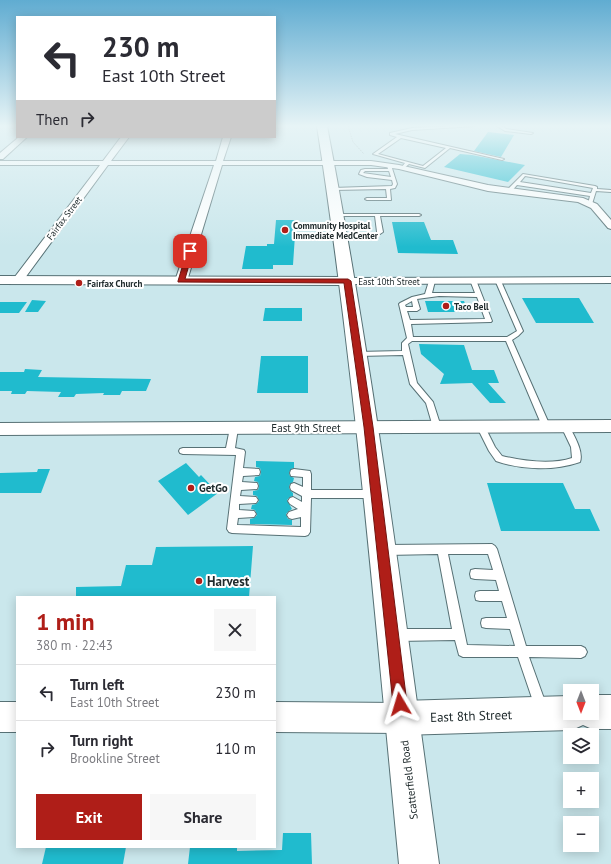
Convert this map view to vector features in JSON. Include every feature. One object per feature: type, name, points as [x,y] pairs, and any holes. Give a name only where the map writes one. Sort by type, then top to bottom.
[{"type":"main road","name":"Scatterfield Road","points":[[330,166],[348,281],[368,427],[419,864]]},
{"type":"main road","points":[[599,712],[611,712]]},
{"type":"main road","name":"East 8th Street","points":[[401,718],[557,713]]},
{"type":"street","name":"Fairfax Street","points":[[18,280],[104,166]]},
{"type":"street","points":[[181,281],[217,166]]},
{"type":"street","points":[[410,166],[469,184],[508,192],[575,200],[592,196],[594,206],[611,226]]},
{"type":"street","name":"East 10th Street","points":[[0,280],[611,280]]},
{"type":"street","name":"East 9th Street","points":[[0,429],[611,426]]},
{"type":"street","points":[[0,717],[16,717]]},
{"type":"street","name":"East 8th Street","points":[[276,718],[401,718]]},
{"type":"lane","points":[[385,166],[365,170],[362,171],[361,174],[393,179]]},
{"type":"lane","points":[[334,189],[388,188],[395,186],[387,166]]},
{"type":"lane","points":[[508,192],[524,175],[595,187],[592,196]]},
{"type":"lane","points":[[516,183],[592,196],[611,191]]},
{"type":"lane","points":[[367,199],[390,199],[388,188]]},
{"type":"lane","points":[[337,215],[419,215]]},
{"type":"lane","points":[[377,215],[380,232]]},
{"type":"lane","points":[[407,322],[489,321],[473,280]]},
{"type":"lane","points":[[437,427],[429,402],[414,384],[405,343],[410,339],[508,339],[516,335],[520,331],[498,280]]},
{"type":"lane","points":[[428,295],[432,281]]},
{"type":"lane","points":[[410,339],[402,304],[407,300],[428,295],[479,295]]},
{"type":"lane","points":[[403,309],[417,309],[414,298]]},
{"type":"lane","points":[[508,339],[546,426]]},
{"type":"lane","points":[[358,354],[406,353]]},
{"type":"lane","points":[[481,427],[499,459],[516,463],[558,464],[570,463],[577,460],[575,447],[565,426]]},
{"type":"lane","points":[[230,451],[234,428]]},
{"type":"lane","points":[[182,451],[241,452],[232,529],[305,532],[307,511],[307,474],[294,473]]},
{"type":"lane","points":[[239,472],[256,472]]},
{"type":"lane","points":[[237,486],[254,486]]},
{"type":"lane","points":[[294,487],[307,494],[375,494]]},
{"type":"lane","points":[[236,500],[253,500]]},
{"type":"lane","points":[[293,500],[307,511]]},
{"type":"lane","points":[[292,515],[307,511]]},
{"type":"lane","points":[[234,514],[251,514]]},
{"type":"lane","points":[[382,550],[492,549],[522,652],[557,713]]},
{"type":"lane","points":[[442,550],[450,574],[463,651],[581,652]]},
{"type":"lane","points":[[475,574],[499,575]]},
{"type":"lane","points":[[480,596],[505,596]]},
{"type":"lane","points":[[486,623],[514,624]]},
{"type":"lane","points":[[392,635],[460,627]]},
{"type":"building","points":[[445,166],[524,166],[508,182]]},
{"type":"building","points":[[276,220],[296,220],[293,265],[273,265],[273,269],[242,269],[246,246],[267,246],[267,244],[274,244]]},
{"type":"building","points":[[392,222],[424,222],[431,240],[453,240],[458,254],[398,253]]},
{"type":"building","points":[[522,298],[579,298],[594,323],[536,323]]},
{"type":"building","points":[[32,300],[46,301],[38,312],[25,312]]},
{"type":"building","name":"Taco Bell","points":[[425,301],[464,301],[468,312],[428,312]]},
{"type":"building","points":[[0,302],[27,302],[19,313],[0,313]]},
{"type":"building","points":[[265,308],[302,308],[302,321],[263,321]]},
{"type":"building","points":[[419,344],[464,345],[472,370],[494,370],[499,383],[488,383],[506,403],[490,403],[472,383],[440,384],[444,374],[421,354]]},
{"type":"building","points":[[261,356],[308,356],[308,393],[257,393]]},
{"type":"building","points":[[25,369],[42,370],[38,377],[151,379],[146,391],[122,391],[120,395],[103,395],[104,393],[76,394],[74,397],[58,397],[61,392],[27,391],[25,394],[11,394],[12,391],[0,391],[0,372],[24,372]]},
{"type":"building","points":[[256,461],[294,462],[294,468],[291,469],[289,473],[290,476],[294,478],[289,487],[293,493],[293,496],[287,500],[292,509],[286,514],[288,519],[292,520],[292,525],[250,524],[250,519],[257,515],[255,510],[251,509],[252,505],[259,501],[257,496],[253,495],[253,491],[258,490],[259,486],[258,482],[254,481],[255,477],[260,476],[261,472],[260,468],[256,467]]},
{"type":"building","points":[[186,463],[199,477],[201,475],[218,493],[188,515],[158,481]]},
{"type":"building","points":[[38,469],[50,469],[41,493],[0,493],[0,473],[37,472]]},
{"type":"building","points":[[487,483],[563,483],[575,509],[590,509],[600,531],[501,531]]},
{"type":"building","name":"Harvest","points":[[253,546],[249,596],[76,596],[76,587],[121,586],[126,565],[152,565],[156,547]]},
{"type":"building","points":[[283,833],[311,833],[312,864],[188,864],[190,848],[237,848],[237,851],[282,850]]},
{"type":"building","points":[[46,848],[126,848],[123,864],[42,864]]},
{"type":"place","name":"Community Hospital Immediate MedCenter","points":[[285,230]]},
{"type":"place","name":"Fairfax Church","points":[[79,283]]},
{"type":"place","name":"Taco Bell","points":[[446,306]]},
{"type":"place","name":"GetGo","points":[[191,488]]},
{"type":"place","name":"Harvest","points":[[199,581]]},
{"type":"route","points":[[190,251],[181,281],[348,281],[368,427],[400,704]]}]
